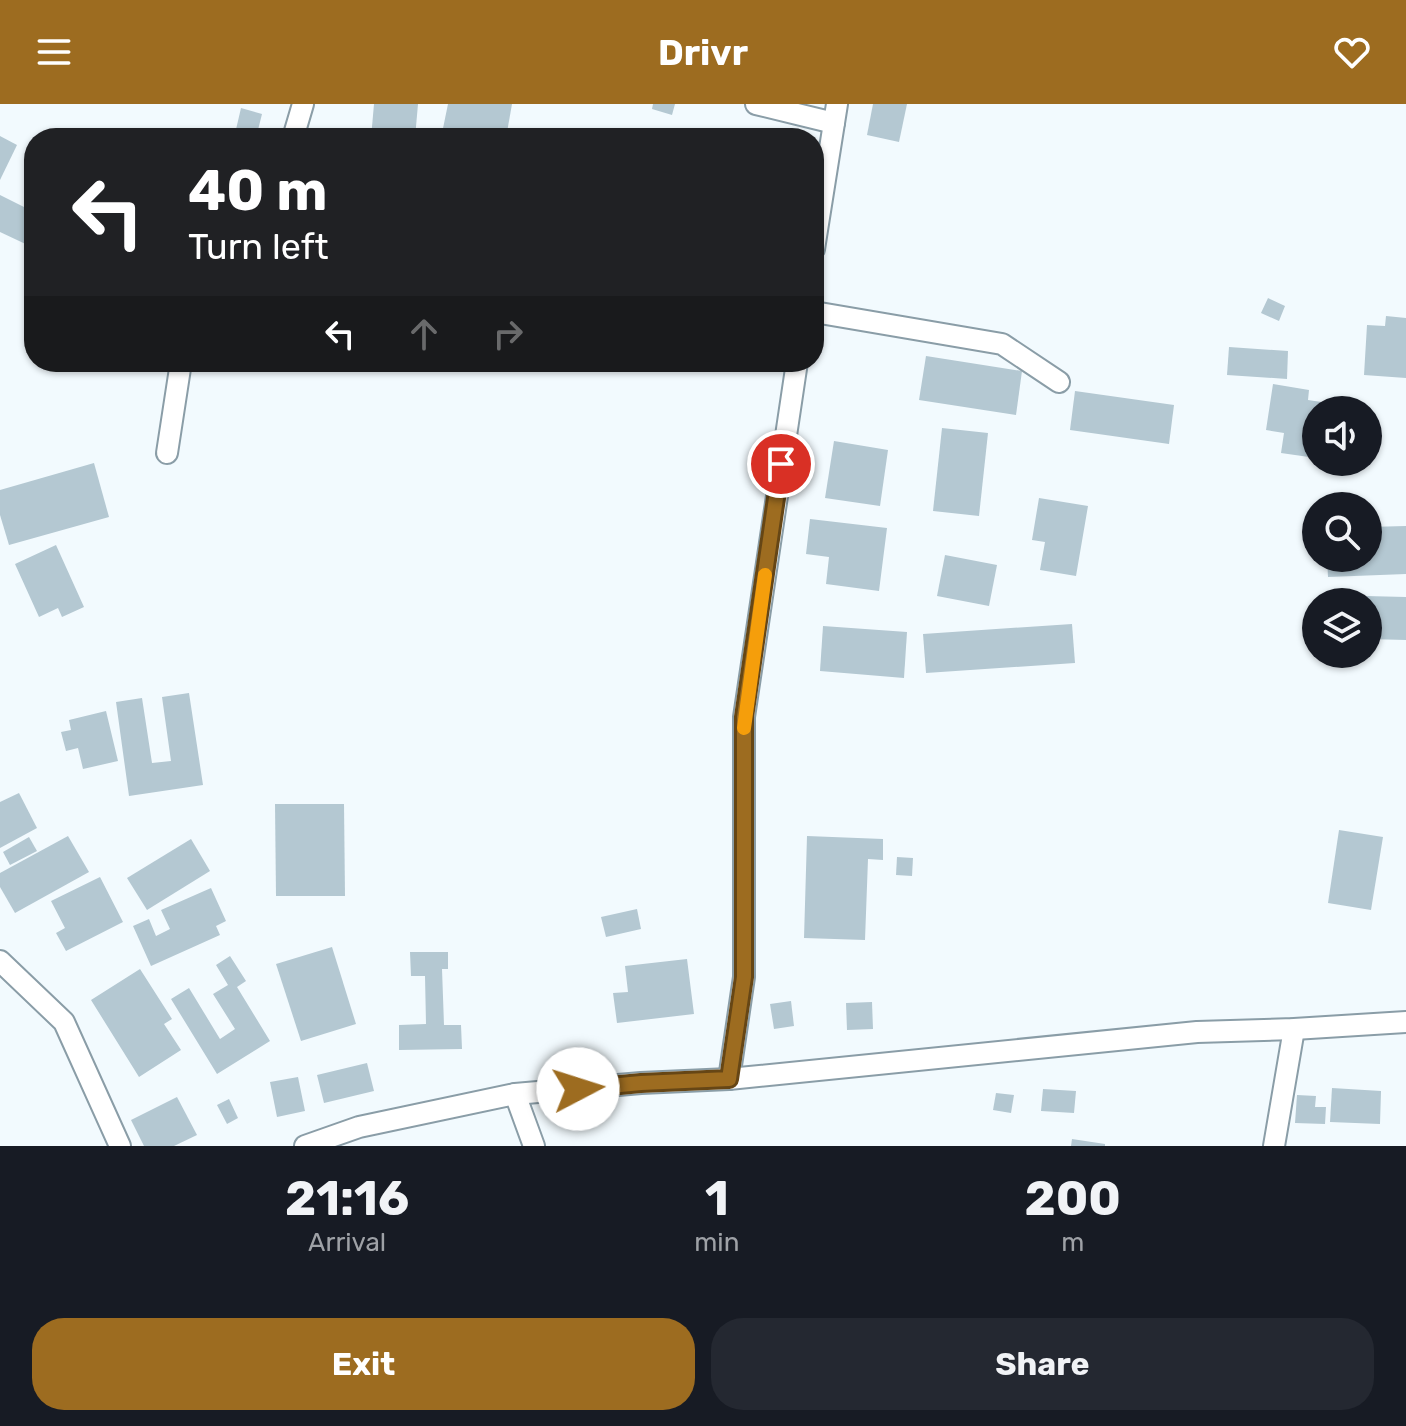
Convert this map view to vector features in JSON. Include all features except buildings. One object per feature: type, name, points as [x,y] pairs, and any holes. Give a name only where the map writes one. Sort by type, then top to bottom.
[{"type":"street","points":[[296,128],[303,104]]},
{"type":"street","points":[[756,104],[835,113],[824,184]]},
{"type":"street","points":[[824,314],[1002,344],[1059,382]]},
{"type":"street","points":[[167,453],[179,372]]},
{"type":"street","points":[[729,1079],[744,977],[744,717],[796,372]]},
{"type":"street","points":[[0,961],[64,1022],[120,1146]]},
{"type":"street","points":[[305,1146],[359,1127],[515,1094],[729,1079],[1197,1032],[1406,1022]]},
{"type":"street","points":[[1274,1146],[1294,1029]]},
{"type":"street","points":[[515,1094],[534,1146]]},
{"type":"slow traffic","points":[[744,728],[765,575]]},
{"type":"route","points":[[578,1089],[729,1079],[744,977],[744,717],[781,464]]}]
